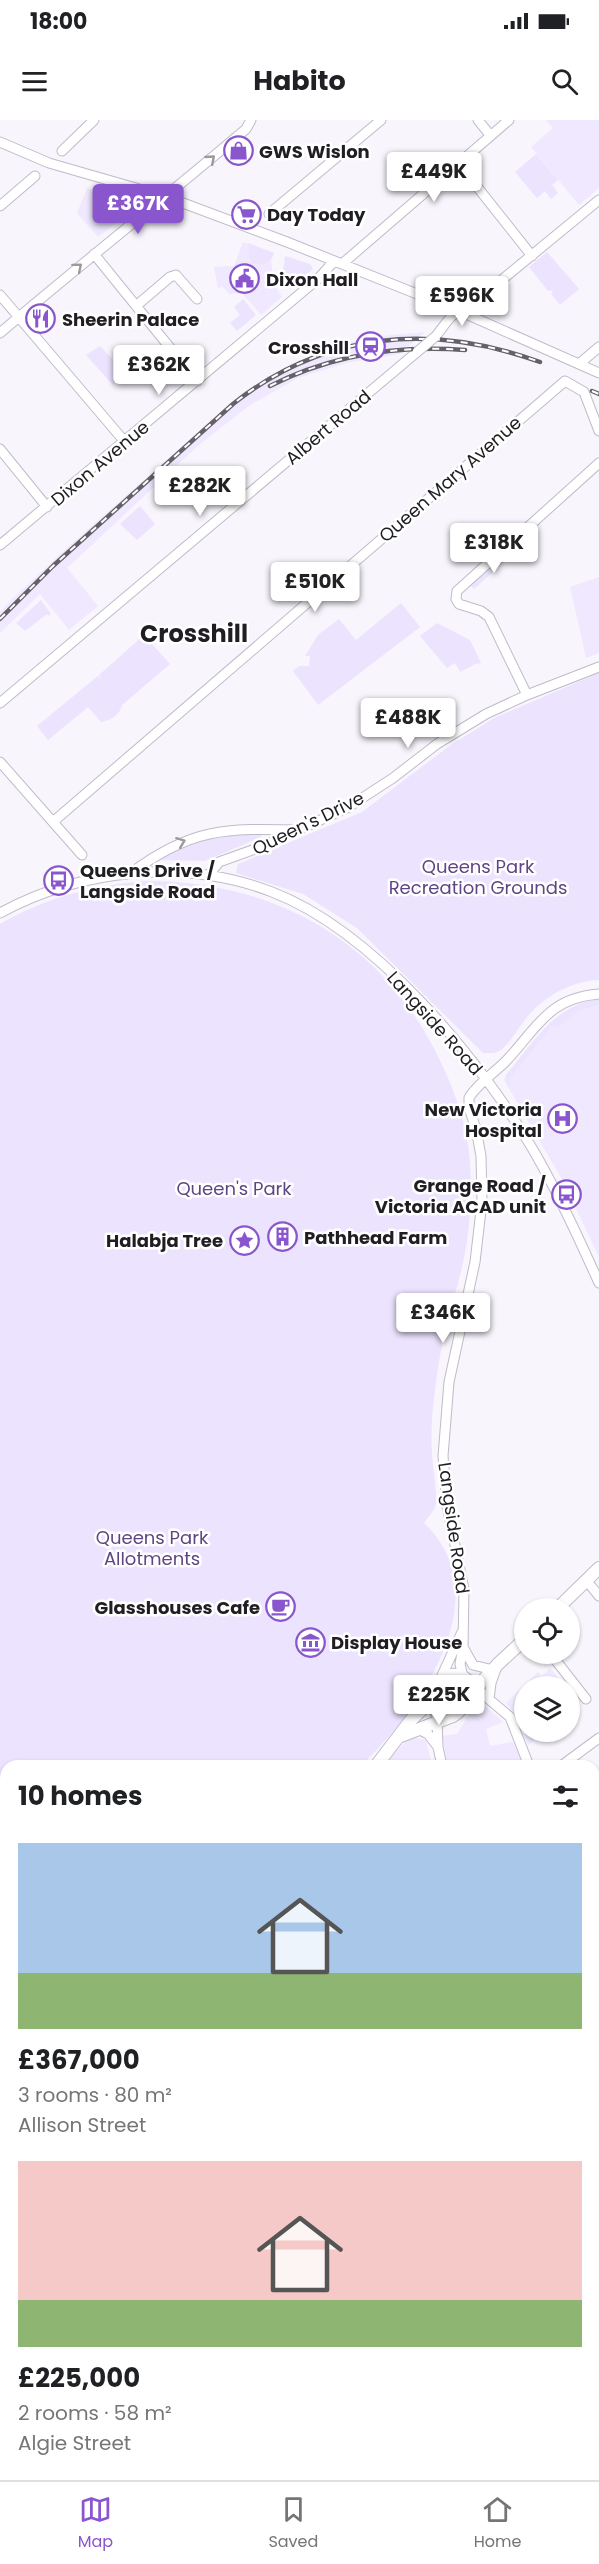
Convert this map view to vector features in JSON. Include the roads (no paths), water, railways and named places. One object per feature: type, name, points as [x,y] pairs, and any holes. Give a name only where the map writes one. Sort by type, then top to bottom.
[{"type":"main road","points":[[568,1598],[599,1568]]},
{"type":"main road","points":[[381,1760],[411,1720],[435,1712],[450,1717],[460,1711],[468,1684],[514,1649]]},
{"type":"main road","points":[[400,1736],[418,1729],[435,1712],[437,1686],[448,1676],[468,1684]]},
{"type":"street","points":[[62,152],[94,120]]},
{"type":"street","points":[[0,333],[94,254],[167,197],[246,129],[251,120]]},
{"type":"street","points":[[269,214],[381,120]]},
{"type":"street","points":[[477,120],[490,135]]},
{"type":"street","name":"Dixon Avenue","points":[[0,545],[509,120]]},
{"type":"street","points":[[0,142],[49,163],[167,197],[338,262],[457,310],[599,373]]},
{"type":"street","points":[[459,164],[532,256]]},
{"type":"street","points":[[0,206],[35,176]]},
{"type":"street","name":"Albert Road","points":[[0,703],[436,336],[446,320],[457,310],[470,306],[599,200]]},
{"type":"street","points":[[94,254],[197,381]]},
{"type":"street","points":[[136,306],[170,277],[176,275],[197,299]]},
{"type":"street","points":[[0,295],[125,442]]},
{"type":"street","points":[[579,364],[599,347]]},
{"type":"street","name":"Queen Mary Avenue","points":[[54,821],[565,381],[584,392],[599,432]]},
{"type":"street","points":[[0,449],[47,507]]},
{"type":"street","points":[[527,695],[489,617],[481,611],[459,604],[456,599],[457,591],[599,463]]},
{"type":"street","name":"Queen's Drive","points":[[208,876],[219,862],[258,848],[347,808],[460,729],[527,695],[599,667]]},
{"type":"street","points":[[0,762],[82,855]]},
{"type":"street","points":[[0,913],[30,898],[68,885],[132,873],[167,848],[202,835],[235,830],[300,830]]},
{"type":"street","name":"Langside Road","points":[[132,873],[208,876],[272,892],[325,919],[371,953],[429,1011],[487,1080],[469,1098],[469,1108],[481,1156],[481,1211],[475,1262],[454,1353],[445,1422],[444,1487],[464,1589],[463,1647],[460,1664],[468,1684]]},
{"type":"street","points":[[599,994],[573,998],[555,1006],[487,1080],[553,1184],[599,1283]]},
{"type":"street","points":[[586,1580],[599,1596]]},
{"type":"street","name":"Langside Road","points":[[437,1686],[463,1629]]},
{"type":"street","points":[[463,1647],[473,1665],[494,1666],[489,1699]]},
{"type":"street","points":[[559,1664],[586,1699]]},
{"type":"street","points":[[468,1684],[489,1699],[515,1724],[528,1760]]},
{"type":"street","points":[[435,1712],[441,1760]]},
{"type":"street","points":[[418,1729],[428,1734],[438,1747]]},
{"type":"street","points":[[569,1760],[599,1738]]},
{"type":"railway","points":[[0,619],[53,566],[233,404],[268,380],[305,361],[342,348],[380,341],[420,339],[459,342],[500,350],[540,362]]},
{"type":"railway","points":[[270,386],[293,375],[365,354],[414,349],[465,350]]},
{"type":"railway","points":[[592,391],[599,394]]},
{"type":"place","name":"GWS Wislon","points":[[238,151]]},
{"type":"place","name":"Day Today","points":[[246,214]]},
{"type":"place","name":"Dixon Hall","points":[[245,279]]},
{"type":"place","name":"Sheerin Palace","points":[[41,319]]},
{"type":"place","name":"Crosshill","points":[[370,347]]},
{"type":"place","name":"Queens Drive / Langside Road","points":[[59,880]]},
{"type":"place","name":"New Victoria Hospital","points":[[563,1119]]},
{"type":"place","name":"Grange Road / Victoria ACAD unit","points":[[567,1195]]},
{"type":"place","name":"Pathhead Farm","points":[[283,1237]]},
{"type":"place","name":"Halabja Tree","points":[[244,1240]]},
{"type":"place","name":"Glasshouses Cafe","points":[[281,1607]]},
{"type":"place","name":"Display House","points":[[310,1642]]},
{"type":"district","name":"Crosshill","points":[[194,633]]},
{"type":"park label","name":"Queens Park Recreation Grounds","points":[[478,876]]},
{"type":"park label","name":"Queen's Park","points":[[234,1188]]},
{"type":"park label","name":"Queens Park Allotments","points":[[152,1547]]}]
